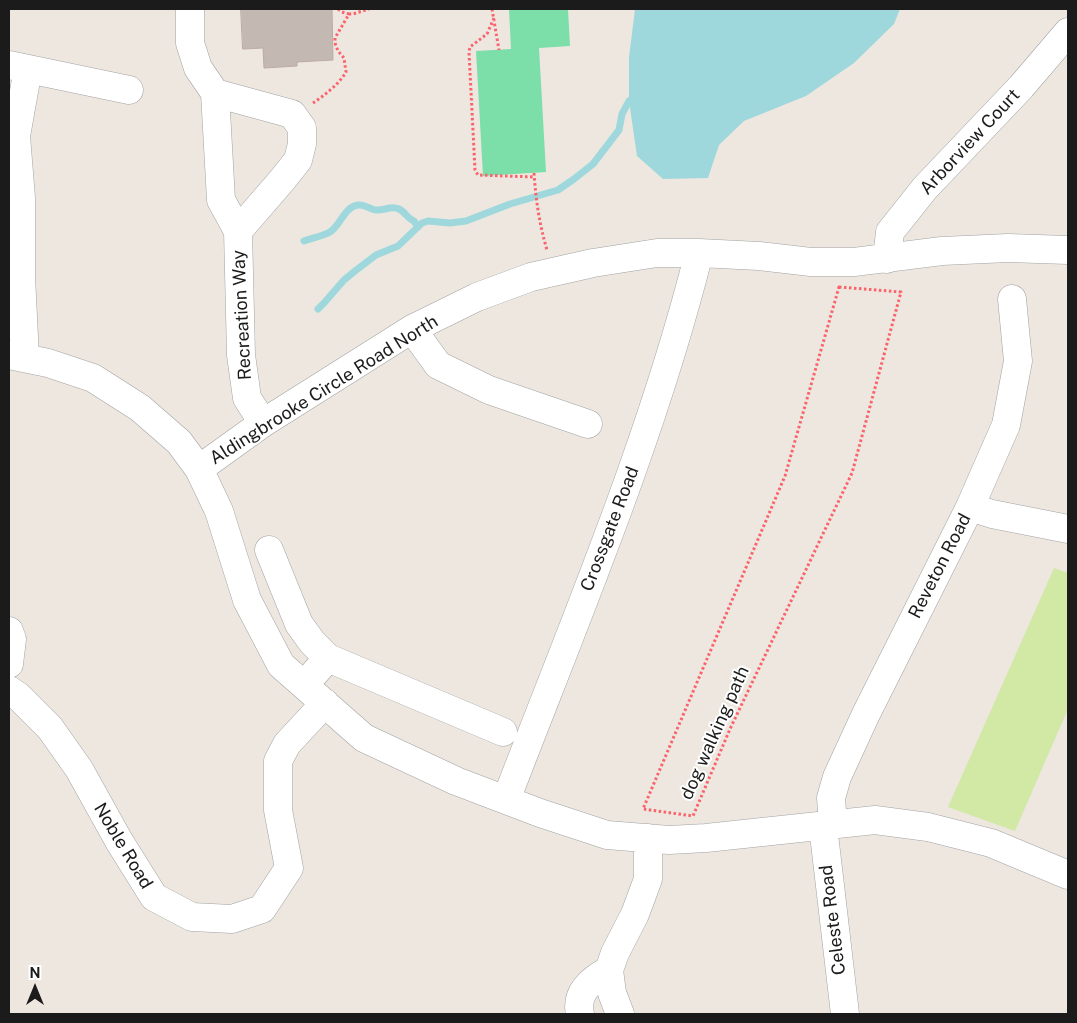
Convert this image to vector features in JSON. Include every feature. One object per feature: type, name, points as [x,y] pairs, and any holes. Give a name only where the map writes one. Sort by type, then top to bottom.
[{"type":"street","points":[[190,9],[190,43],[198,68],[215,92],[221,200],[238,231],[298,160],[302,144],[302,128],[292,114],[215,92]]},
{"type":"street","name":"Arborview Court","points":[[887,258],[890,232],[925,188],[1021,87],[1068,32]]},
{"type":"street","points":[[130,90],[19,67],[12,134],[21,198],[21,276],[17,357],[48,363],[93,378],[140,408],[178,442],[199,469],[219,511],[247,600],[281,665],[364,738],[456,781],[540,813],[607,835],[669,840],[706,838],[875,820],[928,828],[991,843],[1068,875]]},
{"type":"street","name":"Recreation Way","points":[[238,231],[242,364],[247,398],[263,424]]},
{"type":"street","name":"Aldingbrooke Circle Road North","points":[[199,469],[263,424],[412,329],[477,297],[531,277],[592,263],[657,253],[759,256],[811,262],[854,262],[942,251],[1008,248],[1068,250]]},
{"type":"street","name":"Crossgate Road","points":[[506,800],[619,508],[686,308],[700,253]]},
{"type":"street","name":"Reveton Road","points":[[828,825],[831,798],[838,777],[866,714],[970,507],[1006,425],[1018,361],[1012,299]]},
{"type":"street","points":[[412,329],[438,365],[489,390],[588,424]]},
{"type":"street","points":[[970,507],[992,514],[1068,529]]},
{"type":"street","points":[[269,550],[298,624],[328,658],[503,732]]},
{"type":"street","points":[[9,631],[12,639],[9,664]]},
{"type":"street","points":[[304,685],[328,658]]},
{"type":"street","name":"Noble Road","points":[[9,690],[18,696],[50,728],[79,769],[119,841],[154,897],[192,917],[232,918],[262,909],[288,868],[278,810],[278,761],[287,744],[325,703]]},
{"type":"street","name":"Celeste Road","points":[[828,825],[845,1014]]},
{"type":"street","points":[[620,1014],[612,993],[609,970],[615,953],[635,914],[648,879],[648,838]]},
{"type":"street","points":[[580,1014],[579,1007],[584,989],[595,977],[609,970]]},
{"type":"path","points":[[338,9],[349,14],[367,9]]},
{"type":"path","points":[[492,9],[499,50]]},
{"type":"path","points":[[292,114],[319,99],[346,72],[344,58],[338,51],[335,38],[349,14]]},
{"type":"path","points":[[494,18],[487,34],[470,47],[469,52],[475,170],[478,175],[534,175],[536,204],[554,272]]},
{"type":"path","name":"dog walking path","points":[[839,287],[901,292],[852,473],[730,728],[693,816],[643,809],[785,476],[839,287]]},
{"type":"green space","points":[[509,9],[568,9],[570,46],[539,48],[546,172],[483,176],[476,51],[511,49]]},
{"type":"green space","points":[[1054,568],[1068,573],[1068,709],[1015,831],[948,807]]},
{"type":"water","points":[[635,9],[900,9],[894,24],[854,63],[806,96],[744,121],[719,145],[708,178],[663,179],[637,156],[629,101],[629,57]]},
{"type":"building","points":[[241,9],[332,9],[333,60],[297,62],[297,66],[264,68],[263,48],[243,49]]},
{"type":"waterway","points":[[318,309],[344,280],[376,255],[398,246],[422,223],[428,221],[450,223],[466,221],[510,204],[558,190],[593,164],[619,130],[622,114],[629,101],[636,99]]},
{"type":"waterway","points":[[304,241],[330,232],[349,209],[358,205],[376,210],[399,209],[414,221],[418,227]]}]
